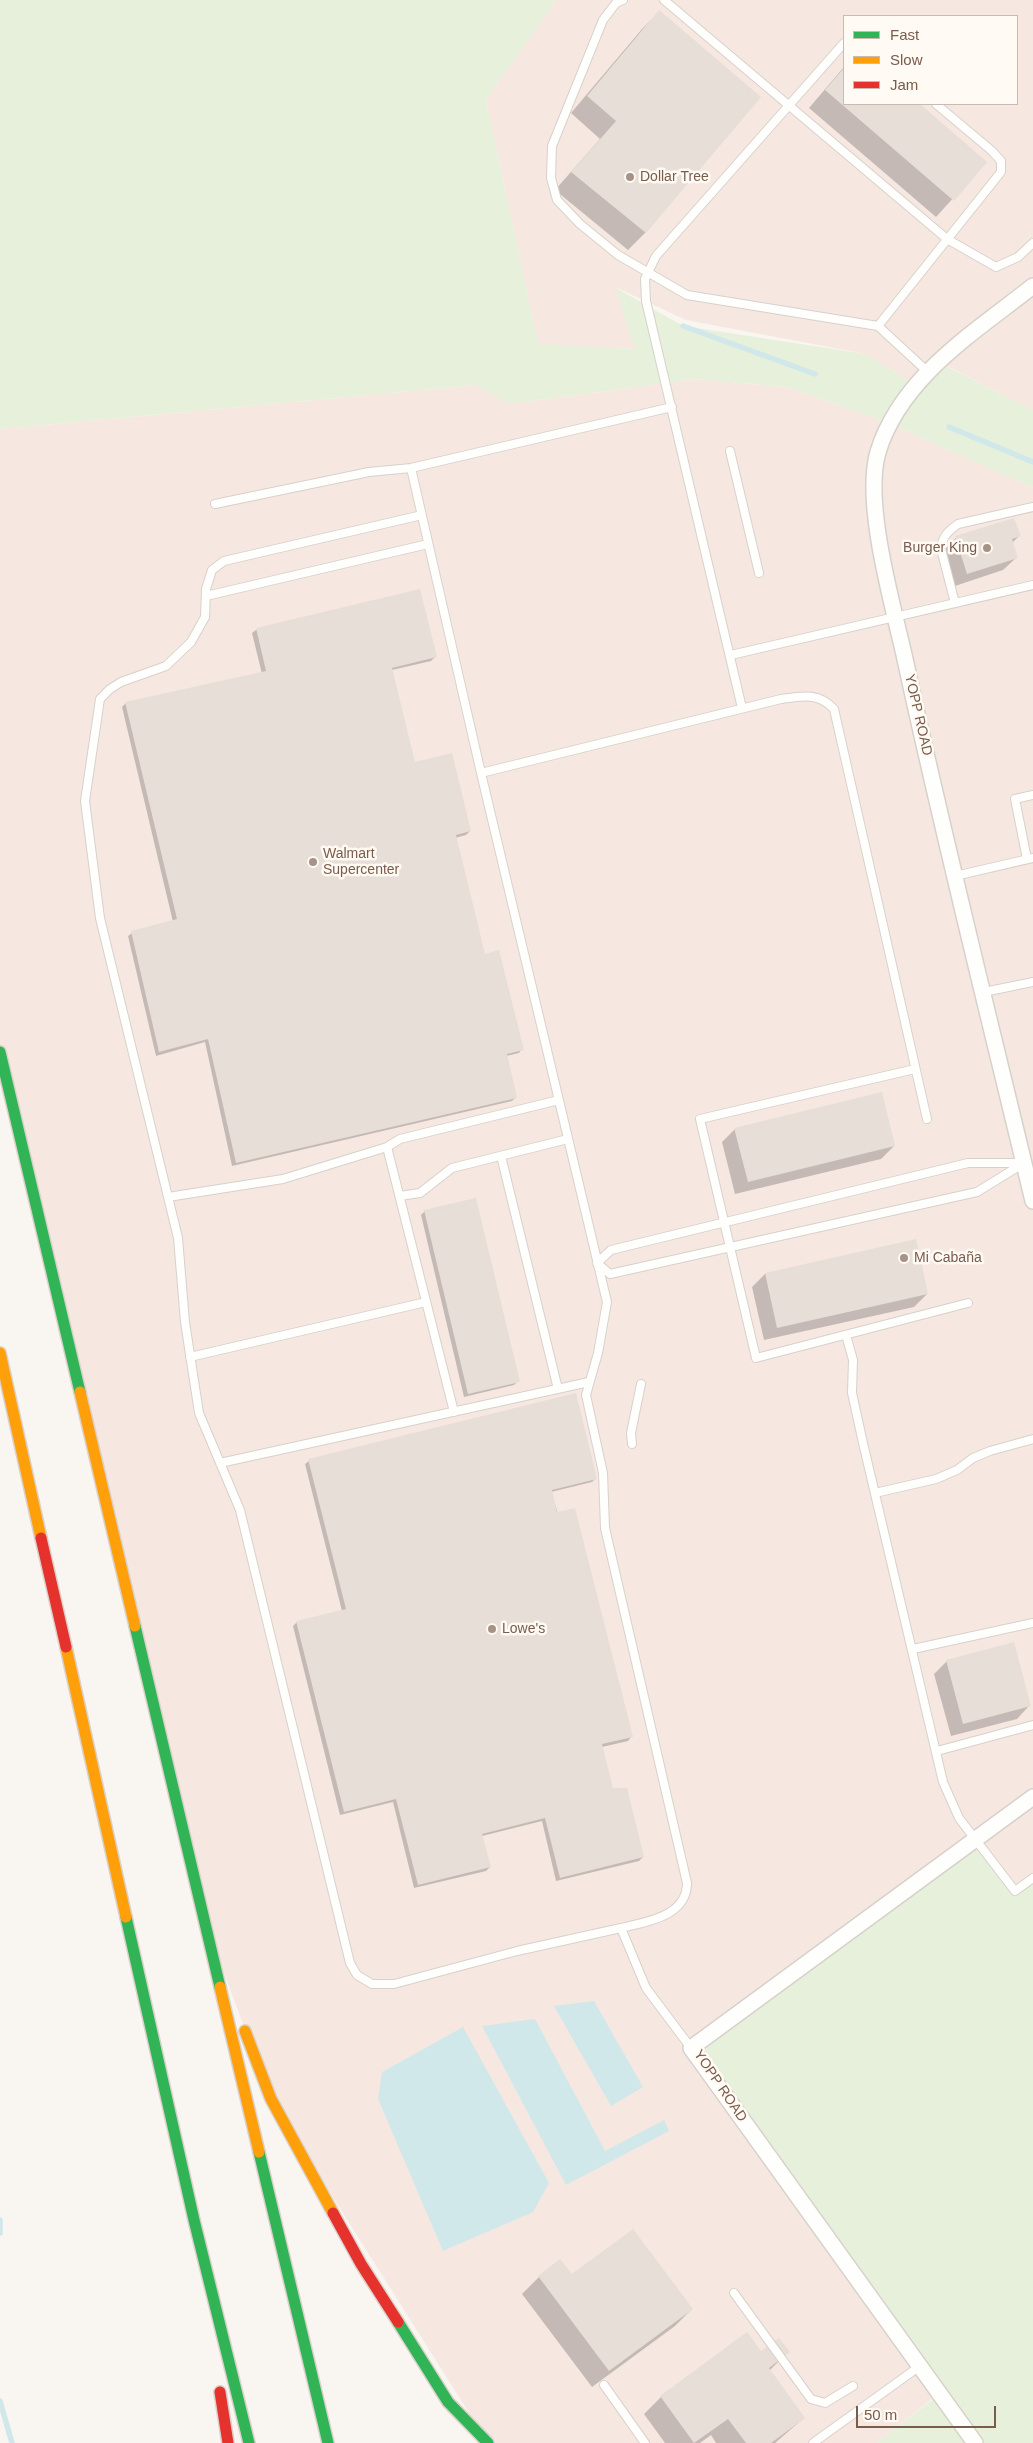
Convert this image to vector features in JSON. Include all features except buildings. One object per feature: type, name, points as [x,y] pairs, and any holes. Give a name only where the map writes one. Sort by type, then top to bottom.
[{"type":"highway","points":[[0,1052],[328,2443]]},
{"type":"highway","points":[[0,1353],[194,2220],[249,2443]]},
{"type":"highway","points":[[205,1922],[271,2099],[361,2264],[448,2402],[488,2443]]},
{"type":"highway","points":[[194,2220],[213,2346]]},
{"type":"highway","points":[[219,2385],[228,2443]]},
{"type":"street","name":"YOPP ROAD","points":[[1033,286],[938,362],[907,397],[889,422],[878,454],[874,497],[896,617],[955,876],[1028,1162],[1033,1201]]},
{"type":"street","name":"YOPP ROAD","points":[[976,2443],[691,2048],[1033,1797]]},
{"type":"lane","points":[[623,0],[616,3],[603,20],[552,146],[551,178],[557,200],[580,224],[618,255],[647,274],[686,294],[878,326],[929,373]]},
{"type":"lane","points":[[664,0],[947,240],[996,267],[1018,257],[1033,243]]},
{"type":"lane","points":[[742,708],[644,286],[647,274],[656,256],[843,44]]},
{"type":"lane","points":[[878,326],[1002,172],[1001,161],[992,151],[937,105]]},
{"type":"lane","points":[[215,504],[369,472],[411,468],[672,407]]},
{"type":"lane","points":[[730,451],[759,573]]},
{"type":"lane","points":[[411,468],[422,515],[428,544],[481,773],[596,1263],[607,1302],[598,1353],[588,1382],[586,1395],[588,1412],[604,1481],[604,1528],[686,1875],[687,1889],[673,1911],[664,1916],[621,1928],[517,1951],[394,1984],[372,1984],[357,1974],[350,1963],[240,1510],[199,1413],[190,1357],[178,1238],[100,918],[85,801],[100,698],[121,682],[166,666],[191,642],[205,617],[206,596],[212,570],[224,561],[422,515]]},
{"type":"lane","points":[[955,603],[941,549],[942,540],[950,530],[958,524],[1033,507]]},
{"type":"lane","points":[[206,596],[428,544]]},
{"type":"lane","points":[[731,655],[1033,585]]},
{"type":"lane","points":[[481,773],[742,708],[806,696],[820,697],[834,709],[902,1000],[927,1119]]},
{"type":"lane","points":[[955,876],[1030,858],[1015,800],[1033,795]]},
{"type":"lane","points":[[984,992],[1033,982]]},
{"type":"lane","points":[[915,1069],[700,1119],[756,1358],[968,1303]]},
{"type":"lane","points":[[168,1197],[284,1179],[387,1147],[400,1139],[559,1100]]},
{"type":"lane","points":[[400,1196],[420,1193],[452,1168],[568,1139]]},
{"type":"lane","points":[[387,1147],[454,1412]]},
{"type":"lane","points":[[501,1156],[558,1389]]},
{"type":"lane","points":[[596,1263],[611,1250],[968,1163],[1028,1162]]},
{"type":"lane","points":[[596,1263],[610,1274],[977,1192],[1028,1162]]},
{"type":"lane","points":[[190,1357],[426,1302]]},
{"type":"lane","points":[[846,1335],[854,1360],[852,1393],[943,1782],[959,1818],[1015,1891],[1033,1878]]},
{"type":"lane","points":[[220,1463],[588,1382]]},
{"type":"lane","points":[[632,1444],[631,1432],[641,1384]]},
{"type":"lane","points":[[875,1493],[936,1479],[957,1470],[973,1458],[990,1450],[1033,1440]]},
{"type":"lane","points":[[913,1649],[1033,1623]]},
{"type":"lane","points":[[937,1751],[1033,1725]]},
{"type":"lane","points":[[621,1928],[646,1988],[691,2048]]},
{"type":"lane","points":[[734,2293],[811,2399],[825,2403],[853,2386]]},
{"type":"lane","points":[[813,2443],[920,2366]]},
{"type":"lane","points":[[604,2384],[645,2443]]},
{"type":"shaded area","points":[[556,0],[1033,0],[1033,410],[939,362],[917,386],[866,354],[686,320],[617,288],[635,349],[538,345],[486,100]]},
{"type":"shaded area","points":[[696,379],[787,387],[889,423],[1033,488],[1033,2132],[940,2393],[876,2443],[488,2443],[271,2099],[205,1922],[0,1052],[0,429],[477,385],[509,404]]},
{"type":"green space","points":[[0,0],[556,0],[486,100],[538,344],[635,349],[616,288],[683,326],[866,354],[917,386],[938,362],[1033,410],[1033,488],[889,423],[787,387],[696,379],[509,404],[477,385],[0,429]]},
{"type":"green space","points":[[975,1839],[1015,1890],[1033,1878],[1033,2443],[876,2443],[940,2394],[691,2048]]},
{"type":"water","points":[[594,2001],[643,2087],[611,2106],[554,2006]]},
{"type":"water","points":[[535,2019],[605,2151],[664,2120],[669,2131],[566,2185],[482,2026]]},
{"type":"water","points":[[463,2027],[549,2183],[533,2212],[443,2251],[378,2099],[382,2072]]},
{"type":"waterway","points":[[683,326],[815,374]]},
{"type":"waterway","points":[[949,427],[1033,462]]},
{"type":"waterway","points":[[0,2220],[0,2233]]},
{"type":"waterway","points":[[0,2401],[12,2443]]},
{"type":"traffic: fast","points":[[0,1052],[80,1392]]},
{"type":"traffic: fast","points":[[135,1626],[220,1987]]},
{"type":"traffic: fast","points":[[126,1917],[194,2220],[249,2443]]},
{"type":"traffic: fast","points":[[259,2152],[328,2443]]},
{"type":"traffic: fast","points":[[398,2322],[448,2402],[488,2443]]},
{"type":"traffic: slow","points":[[0,1353],[41,1538]]},
{"type":"traffic: slow","points":[[80,1392],[135,1626]]},
{"type":"traffic: slow","points":[[66,1647],[126,1917]]},
{"type":"traffic: slow","points":[[220,1987],[259,2152]]},
{"type":"traffic: slow","points":[[245,2031],[271,2099],[333,2213]]},
{"type":"traffic: jam","points":[[41,1538],[66,1647]]},
{"type":"traffic: jam","points":[[333,2213],[361,2264],[398,2322]]},
{"type":"traffic: jam","points":[[220,2392],[228,2443]]},
{"type":"place","name":"Dollar Tree","points":[[630,177]]},
{"type":"place","name":"Burger King","points":[[987,548]]},
{"type":"place","name":"Walmart Supercenter","points":[[313,862]]},
{"type":"place","name":"Mi Cabaña","points":[[904,1258]]},
{"type":"place","name":"Lowe's","points":[[492,1629]]}]
